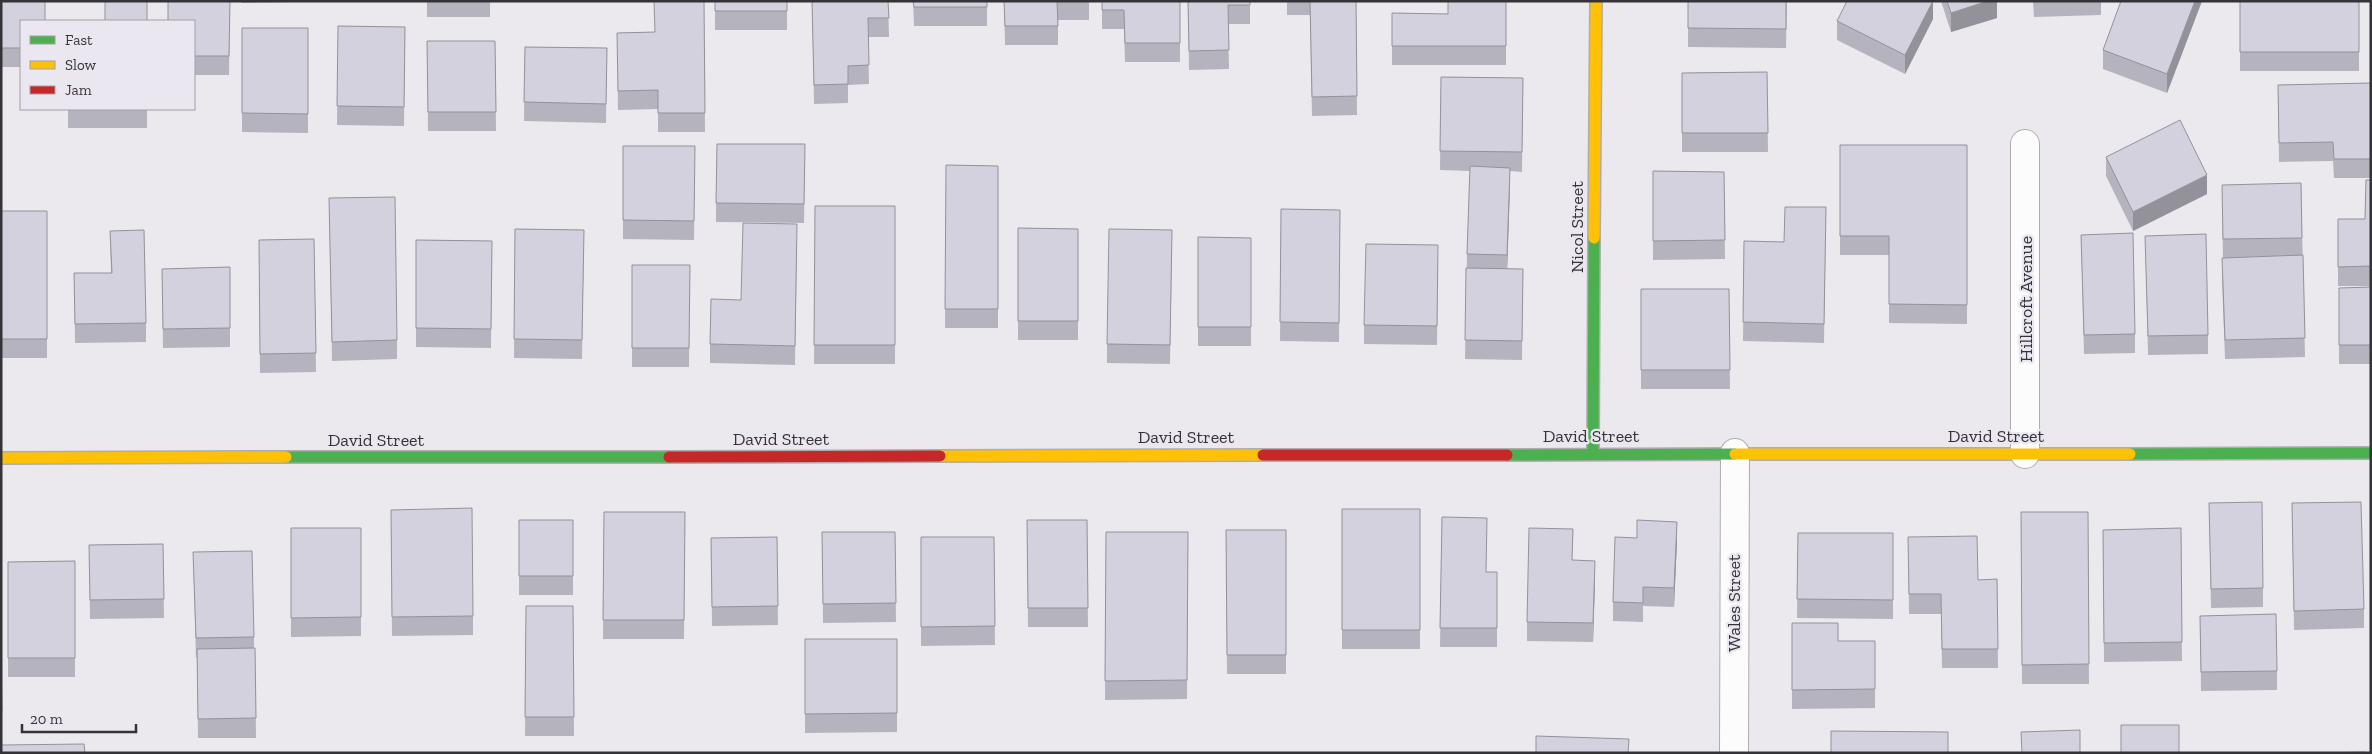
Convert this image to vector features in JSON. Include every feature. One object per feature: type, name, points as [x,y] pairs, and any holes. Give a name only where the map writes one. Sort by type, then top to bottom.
[{"type":"street","name":"Nicol Street","points":[[1593,454],[1596,1]]},
{"type":"street","name":"Hillcroft Avenue","points":[[2025,144],[2025,454]]},
{"type":"street","name":"Wales Street","points":[[1734,753],[1735,453]]},
{"type":"street","name":"David Street","points":[[1,458],[2371,453]]},
{"type":"building","points":[[1,1],[45,1],[45,20],[20,20],[20,48],[1,48]]},
{"type":"building","points":[[105,1],[147,1],[147,20],[105,20]]},
{"type":"building","points":[[168,1],[230,1],[229,56],[195,56],[195,20],[168,20]]},
{"type":"building","points":[[654,1],[704,1],[705,113],[658,113],[658,90],[618,91],[617,33],[655,32]]},
{"type":"building","points":[[715,1],[787,1],[787,11],[715,11]]},
{"type":"building","points":[[812,1],[888,1],[889,18],[868,18],[869,65],[848,66],[848,84],[814,85]]},
{"type":"building","points":[[913,1],[987,1],[987,7],[914,7]]},
{"type":"building","points":[[1004,1],[1057,1],[1058,26],[1005,26]]},
{"type":"building","points":[[1102,1],[1180,1],[1180,43],[1125,43],[1124,10],[1102,10]]},
{"type":"building","points":[[1188,1],[1250,1],[1250,5],[1228,5],[1229,50],[1189,51]]},
{"type":"building","points":[[1310,1],[1356,1],[1357,96],[1312,97]]},
{"type":"building","points":[[1448,1],[1506,1],[1506,46],[1392,46],[1392,13],[1448,14]]},
{"type":"building","points":[[1688,1],[1786,1],[1786,29],[1688,28]]},
{"type":"building","points":[[1847,1],[1933,1],[1905,55],[1837,21]]},
{"type":"building","points":[[1947,1],[1988,1],[1951,13]]},
{"type":"building","points":[[2121,1],[2195,1],[2167,74],[2103,50]]},
{"type":"building","points":[[2240,1],[2359,1],[2359,52],[2240,52]]},
{"type":"building","points":[[338,26],[405,27],[404,107],[337,106]]},
{"type":"building","points":[[242,28],[308,28],[308,114],[242,113]]},
{"type":"building","points":[[427,41],[495,41],[496,112],[428,112]]},
{"type":"building","points":[[525,47],[607,48],[606,104],[524,102]]},
{"type":"building","points":[[1767,72],[1768,133],[1682,133],[1682,73]]},
{"type":"building","points":[[1441,77],[1523,78],[1522,152],[1440,151]]},
{"type":"building","points":[[2371,83],[2371,159],[2334,159],[2333,142],[2279,143],[2278,85]]},
{"type":"building","points":[[2180,120],[2207,175],[2133,212],[2106,157]]},
{"type":"building","points":[[717,144],[805,144],[804,204],[716,203]]},
{"type":"building","points":[[1840,145],[1967,145],[1967,305],[1889,304],[1889,236],[1840,236]]},
{"type":"building","points":[[623,146],[695,146],[694,221],[623,220]]},
{"type":"building","points":[[946,165],[998,166],[998,309],[945,309]]},
{"type":"building","points":[[1470,166],[1510,168],[1507,255],[1467,254]]},
{"type":"building","points":[[1653,171],[1724,172],[1725,240],[1653,241]]},
{"type":"building","points":[[2366,180],[2371,180],[2371,266],[2338,267],[2338,219],[2365,219]]},
{"type":"building","points":[[2301,183],[2302,238],[2223,239],[2222,185]]},
{"type":"building","points":[[395,197],[397,340],[332,342],[329,198]]},
{"type":"building","points":[[815,206],[895,206],[895,345],[814,345]]},
{"type":"building","points":[[1785,207],[1826,207],[1824,324],[1743,322],[1744,241],[1784,242]]},
{"type":"building","points":[[1281,209],[1340,210],[1339,323],[1280,322]]},
{"type":"building","points":[[1,211],[47,211],[47,339],[1,339]]},
{"type":"building","points":[[743,223],[797,224],[795,346],[710,344],[711,299],[741,300]]},
{"type":"building","points":[[1018,228],[1078,229],[1078,321],[1018,321]]},
{"type":"building","points":[[515,229],[584,230],[582,340],[514,339]]},
{"type":"building","points":[[1109,229],[1172,230],[1170,345],[1107,344]]},
{"type":"building","points":[[144,230],[146,323],[75,324],[74,273],[112,273],[110,231]]},
{"type":"building","points":[[2133,233],[2135,334],[2084,335],[2081,235]]},
{"type":"building","points":[[2206,234],[2208,335],[2148,336],[2145,236]]},
{"type":"building","points":[[1198,237],[1251,238],[1251,327],[1198,327]]},
{"type":"building","points":[[314,239],[316,353],[260,354],[259,240]]},
{"type":"building","points":[[416,240],[492,241],[491,329],[416,328]]},
{"type":"building","points":[[1366,244],[1438,245],[1437,326],[1364,325]]},
{"type":"building","points":[[2303,255],[2305,338],[2225,340],[2222,258]]},
{"type":"building","points":[[632,265],[690,265],[689,348],[632,348]]},
{"type":"building","points":[[230,267],[230,328],[163,329],[162,269]]},
{"type":"building","points":[[1466,268],[1523,269],[1522,341],[1465,340]]},
{"type":"building","points":[[2371,287],[2371,345],[2339,345],[2339,288]]},
{"type":"building","points":[[1641,289],[1729,289],[1730,370],[1641,370]]},
{"type":"building","points":[[2262,502],[2263,588],[2211,589],[2209,503]]},
{"type":"building","points":[[2361,502],[2364,609],[2294,611],[2292,503]]},
{"type":"building","points":[[472,508],[473,616],[392,617],[391,510]]},
{"type":"building","points":[[1342,509],[1420,509],[1420,630],[1342,630]]},
{"type":"building","points":[[604,512],[685,512],[684,620],[603,620]]},
{"type":"building","points":[[2021,512],[2088,512],[2089,664],[2022,665]]},
{"type":"building","points":[[1442,517],[1487,518],[1486,572],[1497,572],[1497,628],[1440,628]]},
{"type":"building","points":[[519,520],[573,520],[573,576],[519,576]]},
{"type":"building","points":[[1027,520],[1087,520],[1088,608],[1028,608]]},
{"type":"building","points":[[1637,520],[1677,522],[1674,588],[1643,587],[1643,603],[1613,602],[1615,537],[1637,538]]},
{"type":"building","points":[[291,528],[361,528],[361,617],[291,618]]},
{"type":"building","points":[[1529,528],[1573,529],[1572,560],[1595,561],[1593,623],[1527,622]]},
{"type":"building","points":[[2181,528],[2182,642],[2104,643],[2103,530]]},
{"type":"building","points":[[1226,530],[1286,530],[1286,655],[1227,655]]},
{"type":"building","points":[[822,532],[895,532],[896,603],[823,604]]},
{"type":"building","points":[[1106,532],[1188,532],[1187,680],[1105,681]]},
{"type":"building","points":[[1798,533],[1893,533],[1893,600],[1797,599]]},
{"type":"building","points":[[1977,536],[1978,580],[1997,579],[1998,649],[1942,649],[1941,594],[1909,594],[1908,537]]},
{"type":"building","points":[[777,537],[778,606],[712,607],[711,538]]},
{"type":"building","points":[[921,537],[994,537],[995,626],[921,627]]},
{"type":"building","points":[[163,544],[164,599],[90,600],[89,545]]},
{"type":"building","points":[[252,551],[254,637],[196,638],[193,552]]},
{"type":"building","points":[[75,561],[75,658],[8,658],[8,562]]},
{"type":"building","points":[[526,606],[573,606],[574,717],[525,717]]},
{"type":"building","points":[[2276,614],[2277,671],[2201,672],[2200,616]]},
{"type":"building","points":[[1792,623],[1838,623],[1838,641],[1875,641],[1875,689],[1792,690]]},
{"type":"building","points":[[805,639],[897,639],[897,713],[805,714]]},
{"type":"building","points":[[255,648],[256,718],[198,719],[197,649]]},
{"type":"building","points":[[1,664],[2,711],[1,711]]},
{"type":"building","points":[[2121,725],[2179,725],[2179,753],[2121,753]]},
{"type":"building","points":[[2080,730],[2080,753],[2022,753],[2021,732]]},
{"type":"building","points":[[1831,731],[1948,732],[1948,753],[1831,753]]},
{"type":"building","points":[[1536,736],[1629,739],[1628,753],[1536,753]]},
{"type":"building","points":[[84,744],[85,753],[1,753],[1,745]]},
{"type":"building","points":[[2365,752],[2365,753],[2325,753]]},
{"type":"traffic: fast","points":[[1593,453],[1594,238]]},
{"type":"traffic: fast","points":[[2130,454],[2371,453]]},
{"type":"traffic: fast","points":[[1507,455],[1735,454]]},
{"type":"traffic: fast","points":[[286,457],[669,457]]},
{"type":"traffic: slow","points":[[1594,238],[1596,1]]},
{"type":"traffic: slow","points":[[1735,454],[2130,454]]},
{"type":"traffic: slow","points":[[940,456],[1263,455]]},
{"type":"traffic: slow","points":[[1,458],[286,457]]},
{"type":"traffic: jam","points":[[1263,455],[1507,455]]},
{"type":"traffic: jam","points":[[669,457],[940,456]]}]
